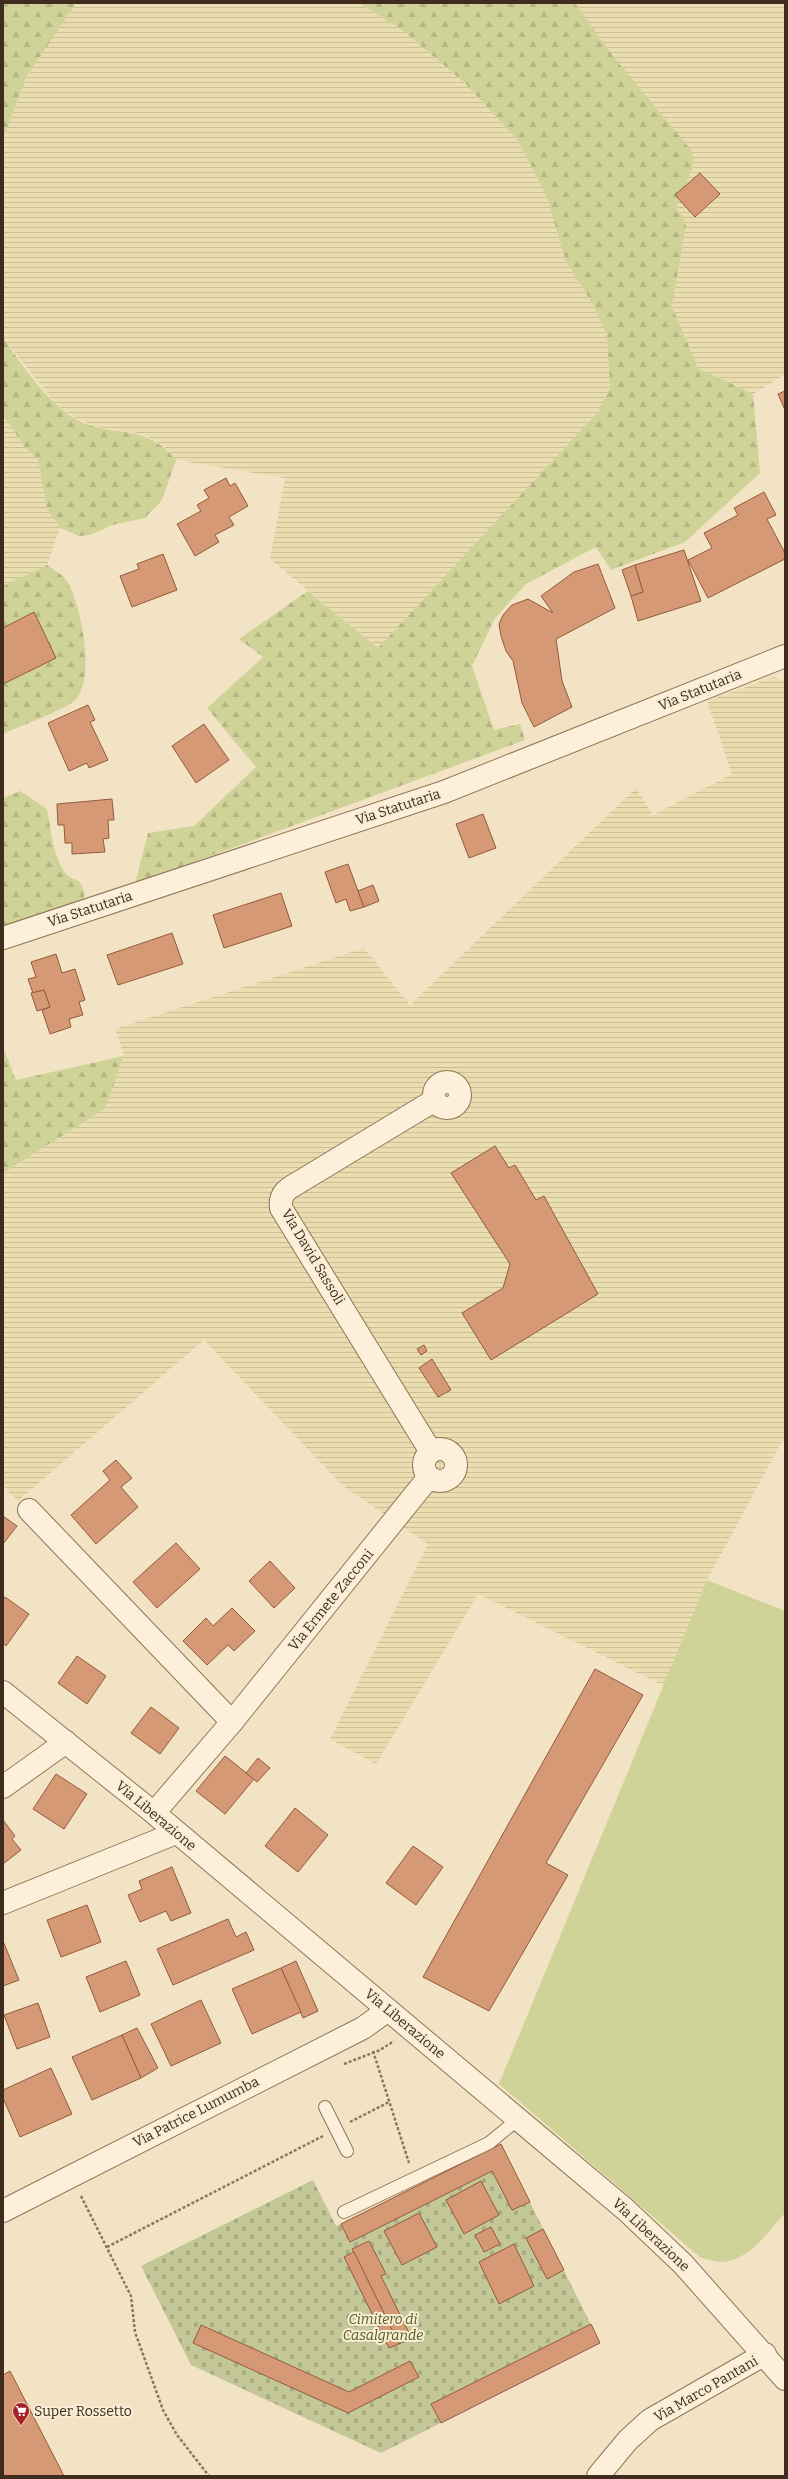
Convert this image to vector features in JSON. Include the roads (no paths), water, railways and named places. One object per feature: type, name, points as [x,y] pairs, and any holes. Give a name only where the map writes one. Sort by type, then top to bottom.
[{"type":"street","name":"Via Statutaria","points":[[3,938],[444,792],[785,656]]},
{"type":"street","name":"Via David Sassoli","points":[[429,1477],[424,1463],[431,1452],[281,1208],[280,1200],[283,1193],[301,1181],[435,1100]]},
{"type":"street","name":"Via Ermete Zacconi","points":[[154,1813],[232,1722],[429,1477]]},
{"type":"street","points":[[29,1510],[232,1722]]},
{"type":"street","name":"Via Liberazione","points":[[3,1692],[154,1813],[517,2120],[626,2210],[683,2264],[765,2354],[785,2379]]},
{"type":"street","points":[[3,1787],[66,1742]]},
{"type":"street","points":[[3,1903],[176,1833]]},
{"type":"street","name":"Via Patrice Lumumba","points":[[3,2211],[363,2028],[388,2010]]},
{"type":"street","name":"Via Marco Pantani","points":[[598,2476],[628,2440],[650,2420],[765,2354]]},
{"type":"lane","points":[[325,2107],[347,2151]]},
{"type":"lane","points":[[344,2212],[489,2143],[517,2120]]},
{"type":"place","name":"Super Rossetto","points":[[21,2426]]},
{"type":"park label","name":"Cimitero di Casalgrande","points":[[383,2328]]}]
